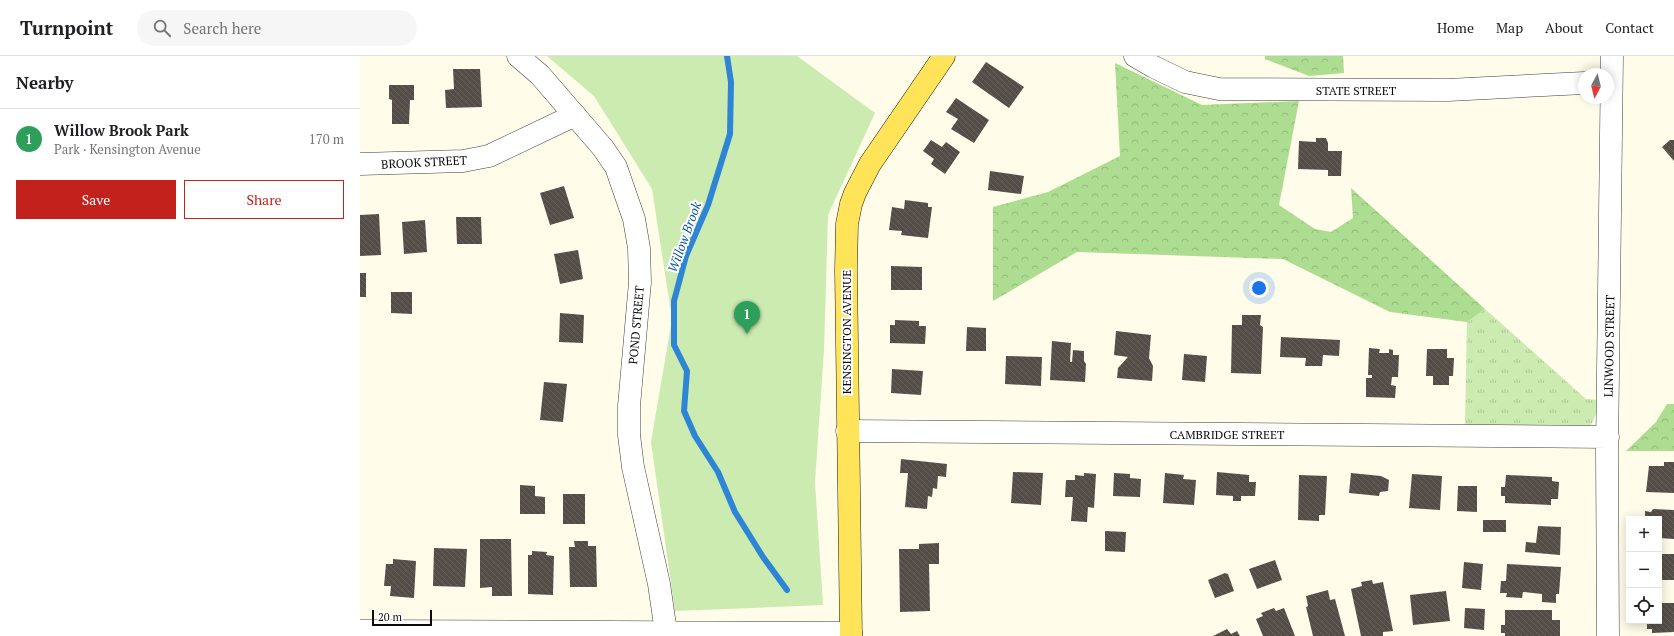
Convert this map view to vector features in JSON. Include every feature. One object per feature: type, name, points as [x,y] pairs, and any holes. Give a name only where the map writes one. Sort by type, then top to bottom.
[{"type":"main road","name":"KENSINGTON AVENUE","points":[[851,635],[847,431],[846,239],[850,204],[858,184],[870,164],[944,56]]},
{"type":"street","name":"POND STREET","points":[[518,56],[540,75],[575,115],[616,167],[634,219],[639,248],[640,282],[629,406],[629,435],[633,467],[659,584],[666,632]]},
{"type":"street","name":"STATE STREET","points":[[1136,56],[1154,67],[1185,82],[1219,89],[1448,90],[1578,83]]},
{"type":"street","name":"LINWOOD STREET","points":[[1611,68],[1612,56]]},
{"type":"street","name":"LINWOOD STREET","points":[[1608,636],[1610,104]]},
{"type":"street","name":"BROOK STREET","points":[[360,164],[463,161],[489,156],[575,115]]},
{"type":"street","name":"CAMBRIDGE STREET","points":[[847,431],[1608,437]]},
{"type":"street","points":[[360,631],[666,632],[851,635]]},
{"type":"green space","points":[[547,56],[797,56],[875,113],[828,215],[824,350],[815,482],[823,605],[675,611],[651,442],[672,319],[652,189],[594,96]]},
{"type":"green space","points":[[1265,56],[1343,56],[1344,73],[1309,76],[1265,59]]},
{"type":"green space","points":[[1115,63],[1202,105],[1299,101],[1279,205],[1315,229],[1331,232],[1353,218],[1351,188],[1485,309],[1467,322],[1390,312],[1283,259],[1077,252],[993,301],[993,207],[1048,192],[1120,156]]},
{"type":"green space","points":[[1485,309],[1586,399],[1599,400],[1598,410],[1591,425],[1465,425],[1467,322]]},
{"type":"green space","points":[[1667,404],[1674,404],[1674,451],[1626,451],[1656,422]]},
{"type":"building","points":[[986,62],[1024,87],[1009,108],[972,82]]},
{"type":"building","points":[[453,69],[480,69],[482,107],[446,108],[445,90],[454,89]]},
{"type":"building","points":[[389,85],[414,85],[414,100],[410,100],[409,124],[392,124],[392,100],[389,99]]},
{"type":"building","points":[[956,98],[989,120],[974,143],[951,129],[958,119],[946,112]]},
{"type":"building","points":[[1316,138],[1326,138],[1328,143],[1328,151],[1342,151],[1341,176],[1328,176],[1328,170],[1298,169],[1299,141],[1316,142]]},
{"type":"building","points":[[931,140],[942,147],[946,142],[960,152],[945,174],[931,164],[934,159],[923,151]]},
{"type":"building","points":[[1670,140],[1674,140],[1674,161],[1662,147]]},
{"type":"building","points":[[990,171],[1024,176],[1021,194],[988,190]]},
{"type":"building","points":[[564,186],[574,218],[550,225],[540,193]]},
{"type":"building","points":[[905,200],[928,203],[928,207],[932,207],[928,238],[901,235],[902,231],[889,230],[892,207],[904,209]]},
{"type":"building","points":[[379,214],[381,255],[360,256],[360,215]]},
{"type":"building","points":[[456,217],[481,217],[482,244],[457,244]]},
{"type":"building","points":[[425,220],[427,252],[404,254],[402,222]]},
{"type":"building","points":[[578,250],[583,279],[560,284],[554,254]]},
{"type":"building","points":[[891,266],[922,267],[922,290],[891,290]]},
{"type":"building","points":[[360,273],[366,273],[366,297],[360,297]]},
{"type":"building","points":[[391,292],[412,292],[412,314],[391,313]]},
{"type":"building","points":[[560,313],[584,315],[583,343],[559,342]]},
{"type":"building","points":[[1242,315],[1261,315],[1260,325],[1263,327],[1261,374],[1231,373],[1232,325],[1242,325]]},
{"type":"building","points":[[895,320],[919,321],[919,326],[926,326],[925,344],[890,343],[890,325],[895,325]]},
{"type":"building","points":[[967,327],[986,328],[986,351],[966,351]]},
{"type":"building","points":[[1116,331],[1151,335],[1149,358],[1153,366],[1152,381],[1117,378],[1118,368],[1128,357],[1114,355]]},
{"type":"building","points":[[1281,337],[1340,340],[1339,356],[1323,355],[1322,366],[1305,366],[1306,358],[1280,357]]},
{"type":"building","points":[[1052,341],[1071,343],[1070,362],[1072,362],[1073,350],[1084,351],[1084,361],[1086,364],[1085,382],[1050,380]]},
{"type":"building","points":[[1369,348],[1380,349],[1379,353],[1389,353],[1389,349],[1393,350],[1393,355],[1399,355],[1398,377],[1392,377],[1391,385],[1396,386],[1395,398],[1366,397],[1366,378],[1372,378],[1372,375],[1368,375]]},
{"type":"building","points":[[1427,349],[1447,349],[1447,358],[1454,358],[1453,376],[1449,376],[1449,385],[1433,385],[1433,376],[1426,376]]},
{"type":"building","points":[[1184,354],[1207,356],[1205,382],[1182,380]]},
{"type":"building","points":[[1006,356],[1042,357],[1041,386],[1005,384]]},
{"type":"building","points":[[892,369],[923,371],[921,395],[891,393]]},
{"type":"building","points":[[544,382],[567,384],[563,422],[540,420]]},
{"type":"building","points":[[901,459],[947,464],[946,477],[938,476],[937,489],[933,488],[932,497],[928,496],[927,509],[905,507],[908,473],[900,473]]},
{"type":"building","points":[[1664,462],[1674,462],[1674,493],[1646,492],[1649,466],[1664,466]]},
{"type":"building","points":[[1013,472],[1043,473],[1041,505],[1011,503]]},
{"type":"building","points":[[1217,472],[1249,475],[1249,482],[1256,482],[1255,496],[1241,496],[1241,501],[1233,501],[1233,496],[1216,495]]},
{"type":"building","points":[[1084,473],[1096,474],[1094,508],[1088,507],[1087,522],[1071,521],[1073,497],[1065,497],[1066,480],[1075,480],[1075,475],[1084,476]]},
{"type":"building","points":[[1114,473],[1130,474],[1130,478],[1141,479],[1140,497],[1113,496]]},
{"type":"building","points":[[1165,473],[1184,475],[1183,479],[1196,480],[1194,505],[1163,503]]},
{"type":"building","points":[[1351,473],[1381,476],[1389,480],[1388,491],[1380,492],[1379,496],[1349,493]]},
{"type":"building","points":[[1412,474],[1442,476],[1440,510],[1409,508]]},
{"type":"building","points":[[1299,475],[1327,476],[1325,515],[1319,515],[1319,521],[1298,520]]},
{"type":"building","points":[[1506,475],[1552,477],[1552,481],[1559,482],[1558,499],[1551,499],[1551,505],[1505,503],[1505,496],[1501,496],[1501,487],[1505,487]]},
{"type":"building","points":[[520,485],[535,486],[535,496],[545,497],[545,514],[520,514]]},
{"type":"building","points":[[1458,486],[1477,486],[1477,512],[1457,511]]},
{"type":"building","points":[[563,494],[585,494],[585,524],[563,524]]},
{"type":"building","points":[[1653,509],[1674,510],[1674,539],[1662,538],[1662,516],[1645,516],[1645,511],[1651,512]]},
{"type":"building","points":[[1483,520],[1506,520],[1506,532],[1483,532]]},
{"type":"building","points":[[1538,526],[1561,527],[1560,555],[1525,552],[1526,542],[1536,543]]},
{"type":"building","points":[[1105,531],[1126,532],[1125,552],[1105,551]]},
{"type":"building","points":[[480,539],[511,539],[512,596],[492,596],[492,587],[480,588]]},
{"type":"building","points":[[574,541],[588,541],[588,546],[596,546],[597,587],[570,587],[569,547],[575,547]]},
{"type":"building","points":[[939,543],[939,564],[929,564],[930,611],[900,612],[899,549],[919,549],[919,544]]},
{"type":"building","points":[[434,548],[467,549],[465,587],[433,586]]},
{"type":"building","points":[[532,551],[547,552],[546,555],[554,556],[553,595],[528,594],[528,555],[532,555]]},
{"type":"building","points":[[1662,554],[1674,554],[1674,580],[1662,580]]},
{"type":"building","points":[[393,559],[416,561],[414,598],[390,596],[391,586],[384,586],[386,564],[393,564]]},
{"type":"building","points":[[1275,560],[1282,580],[1257,589],[1249,569]]},
{"type":"building","points":[[1464,562],[1483,564],[1481,590],[1462,588]]},
{"type":"building","points":[[1507,564],[1561,567],[1559,594],[1556,594],[1556,603],[1542,602],[1542,594],[1523,592],[1522,598],[1506,597],[1507,593],[1500,593],[1501,581],[1506,581]]},
{"type":"building","points":[[1225,573],[1228,574],[1234,591],[1215,598],[1208,580]]},
{"type":"building","points":[[1372,580],[1373,584],[1383,582],[1393,631],[1383,632],[1383,636],[1361,636],[1351,589],[1362,586],[1361,582]]},
{"type":"building","points":[[1328,590],[1330,600],[1335,599],[1345,636],[1313,636],[1306,607],[1308,606],[1306,596]]},
{"type":"building","points":[[1446,591],[1450,621],[1413,625],[1410,595]]},
{"type":"building","points":[[1662,603],[1674,603],[1674,632],[1652,633],[1652,629],[1647,629],[1647,624],[1662,624]]},
{"type":"building","points":[[1274,608],[1276,611],[1284,608],[1295,636],[1263,636],[1256,619],[1263,616],[1261,613]]},
{"type":"building","points":[[1465,608],[1485,609],[1484,630],[1464,628]]},
{"type":"building","points":[[1505,610],[1552,610],[1552,620],[1560,620],[1560,636],[1505,636],[1505,633],[1501,633],[1501,625],[1505,625]]},
{"type":"building","points":[[1227,629],[1231,634],[1237,631],[1240,636],[1213,636]]},
{"type":"waterway","name":"Willow Brook","points":[[727,56],[731,82],[730,134],[708,205],[686,256],[674,301],[674,345],[687,371],[684,411],[695,436],[718,472],[735,512],[763,557],[787,590]]},
{"type":"place","name":"Willow Brook Park","points":[[747,334]]}]
